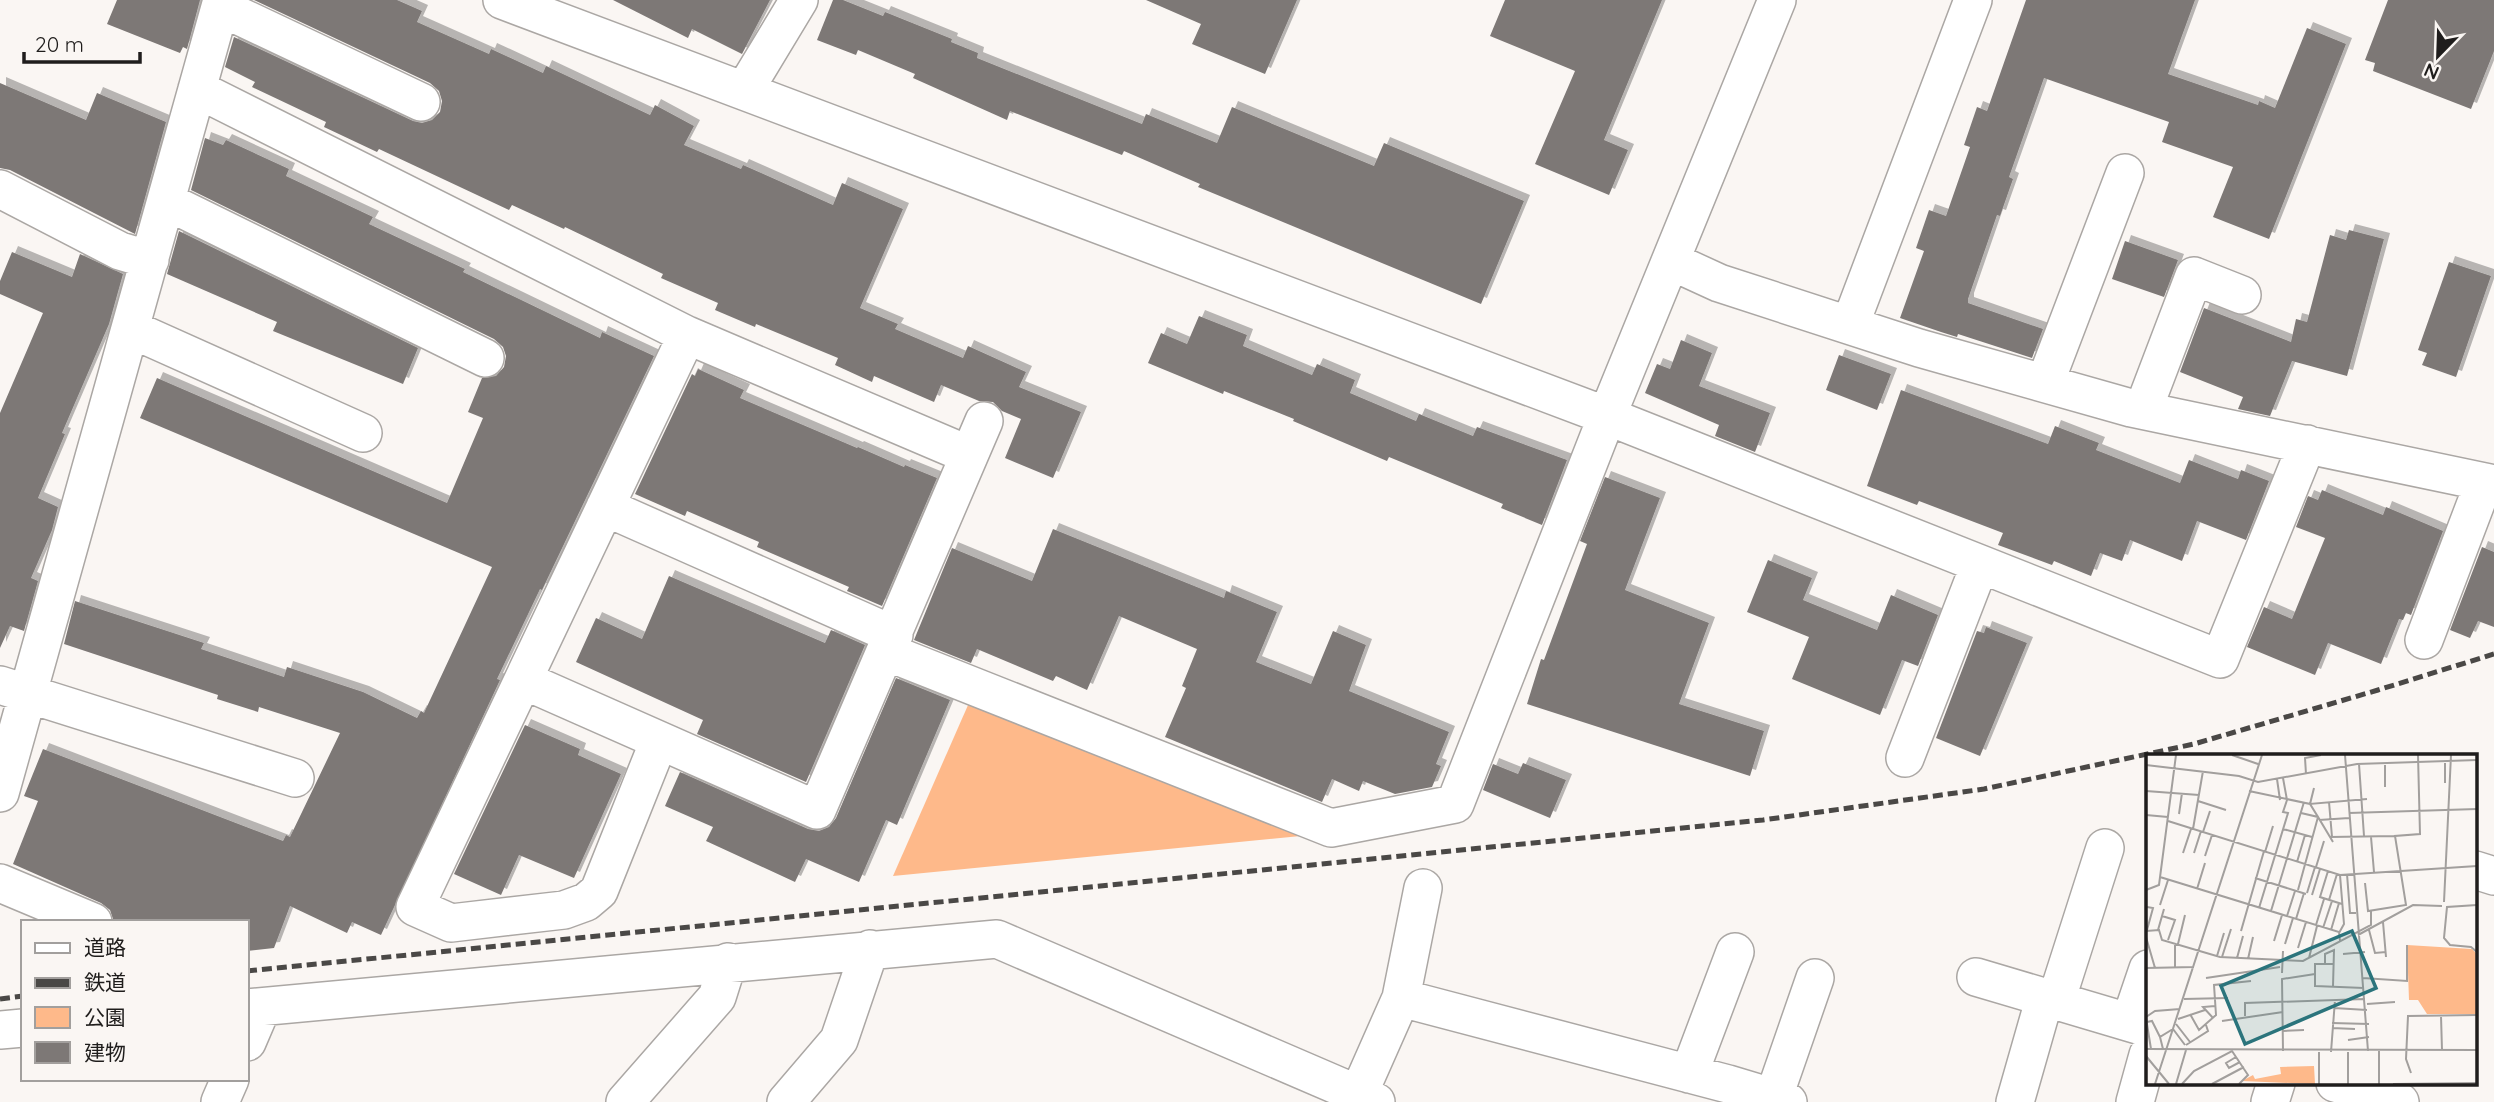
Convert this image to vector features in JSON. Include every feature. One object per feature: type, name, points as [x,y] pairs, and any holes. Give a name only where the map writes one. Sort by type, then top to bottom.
[{"type":"street","points":[[502,0],[1607,416],[2220,659],[2307,444]]},
{"type":"street","points":[[744,91],[799,0]]},
{"type":"street","points":[[605,507],[890,643],[1331,828],[1455,804],[1607,416],[1777,0]]},
{"type":"street","points":[[1850,325],[1983,3]]},
{"type":"street","points":[[0,793],[14,689],[131,329],[221,4],[421,102]]},
{"type":"street","points":[[198,89],[687,335],[969,455]]},
{"type":"street","points":[[2045,383],[2125,173]]},
{"type":"street","points":[[0,189],[120,251],[150,260]]},
{"type":"street","points":[[166,201],[485,358]]},
{"type":"street","points":[[1671,261],[1719,283],[1919,348],[2143,410],[2489,483],[2424,640]]},
{"type":"street","points":[[2143,410],[2194,276],[2242,295]]},
{"type":"street","points":[[131,329],[363,433]]},
{"type":"street","points":[[659,741],[599,891],[586,902],[564,910],[451,923],[415,907],[687,335]]},
{"type":"street","points":[[523,680],[817,810],[984,421]]},
{"type":"street","points":[[1905,758],[1980,564]]},
{"type":"street","points":[[14,689],[295,778]]},
{"type":"street","points":[[2015,1102],[2105,848]]},
{"type":"street","points":[[2476,870],[2494,876]]},
{"type":"street","points":[[0,883],[88,920]]},
{"type":"street","points":[[248,1038],[255,1007],[997,939],[1364,1099],[1401,998],[1423,888]]},
{"type":"street","points":[[786,1102],[839,1040],[870,949]]},
{"type":"street","points":[[1689,1074],[1735,953]]},
{"type":"street","points":[[625,1102],[717,998],[727,962]]},
{"type":"street","points":[[1976,977],[2139,1025],[2146,976]]},
{"type":"street","points":[[1401,998],[1777,1100],[1815,978]]},
{"type":"street","points":[[0,1030],[21,1028]]},
{"type":"street","points":[[2134,1102],[2146,1059]]},
{"type":"street","points":[[220,1102],[229,1081]]},
{"type":"street","points":[[2270,1102],[2276,1084]]},
{"type":"street","points":[[2339,1084],[2397,1097]]},
{"type":"green space","points":[[972,696],[1321,834],[893,876]]},
{"type":"building","points":[[117,0],[200,0],[187,49],[183,47],[180,53],[107,24]]},
{"type":"building","points":[[254,0],[397,0],[422,11],[417,22],[489,54],[491,49],[543,73],[546,66],[650,115],[655,105],[694,126],[684,145],[741,169],[743,165],[833,205],[842,183],[903,209],[860,308],[898,324],[895,329],[963,358],[968,346],[1026,372],[1019,387],[1081,412],[1053,478],[1005,458],[1021,419],[1002,411],[993,402],[979,401],[941,385],[934,402],[874,376],[872,382],[835,365],[838,358],[715,310],[718,303],[661,278],[663,274],[565,227],[564,229],[512,205],[509,210],[379,149],[377,152],[324,127],[326,122],[252,87],[255,82],[225,67],[234,37],[413,121],[422,123],[432,120],[440,112],[442,101],[439,91],[430,83]]},
{"type":"building","points":[[613,0],[770,0],[742,54],[692,29],[688,38]]},
{"type":"building","points":[[833,0],[843,0],[883,16],[885,12],[952,39],[951,42],[978,53],[977,58],[1142,124],[1146,114],[1217,143],[1232,107],[1374,166],[1384,143],[1524,201],[1481,304],[1198,187],[1200,184],[1124,151],[1122,155],[1010,111],[1007,120],[913,78],[915,74],[858,50],[856,55],[817,40]]},
{"type":"building","points":[[1146,0],[1297,0],[1265,74],[1192,44],[1201,24]]},
{"type":"building","points":[[1505,0],[1662,0],[1604,140],[1628,150],[1609,195],[1535,164],[1575,71],[1490,36]]},
{"type":"building","points":[[2026,0],[2195,0],[2168,74],[2258,105],[2259,101],[2275,108],[2307,28],[2346,44],[2269,239],[2213,217],[2233,167],[2162,142],[2169,122],[2044,78],[2009,177],[2013,179],[2000,216],[1997,215],[1968,299],[1968,303],[2043,329],[2032,358],[1900,318],[1924,251],[1916,248],[1929,210],[1946,216],[1970,147],[1964,145],[1977,107],[1987,111]]},
{"type":"building","points":[[2388,0],[2494,0],[2494,51],[2471,109],[2373,71],[2375,63],[2365,60]]},
{"type":"building","points":[[0,83],[86,120],[97,93],[166,122],[135,234],[10,170],[0,168]]},
{"type":"building","points":[[205,138],[223,145],[226,140],[289,169],[286,176],[373,217],[369,224],[465,269],[463,272],[600,338],[602,332],[654,356],[497,679],[500,680],[381,935],[352,922],[347,933],[290,906],[274,948],[248,951],[248,920],[113,920],[110,910],[101,903],[13,864],[38,801],[24,796],[43,749],[283,841],[286,835],[290,837],[340,733],[259,707],[258,712],[217,699],[218,695],[64,644],[75,601],[204,643],[201,649],[284,677],[287,667],[363,692],[417,718],[421,711],[424,713],[492,567],[140,418],[157,378],[447,503],[483,418],[468,412],[482,378],[496,376],[504,367],[506,356],[503,347],[494,339],[191,190]]},
{"type":"building","points":[[2349,230],[2384,239],[2347,376],[2292,361],[2270,416],[2238,409],[2243,397],[2180,372],[2204,308],[2291,342],[2296,319],[2307,322],[2330,235],[2346,240]]},
{"type":"building","points":[[179,231],[418,348],[403,384],[273,331],[277,322],[167,274]]},
{"type":"building","points":[[2125,241],[2178,260],[2164,297],[2112,279]]},
{"type":"building","points":[[12,252],[72,277],[80,254],[123,274],[109,324],[62,433],[65,434],[38,498],[58,507],[52,530],[31,578],[38,581],[24,631],[10,626],[0,648],[0,413],[43,313],[0,294],[0,281]]},
{"type":"building","points":[[2449,262],[2491,276],[2456,377],[2422,365],[2427,353],[2418,350]]},
{"type":"building","points":[[1199,316],[1247,335],[1243,346],[1312,375],[1317,364],[1355,380],[1350,393],[1416,421],[1419,414],[1473,436],[1477,427],[1567,460],[1542,525],[1501,508],[1503,504],[1389,457],[1387,461],[1293,421],[1294,419],[1148,363],[1161,333],[1187,344]]},
{"type":"building","points":[[1681,340],[1712,353],[1699,386],[1770,413],[1755,452],[1715,436],[1719,425],[1645,393],[1657,364],[1670,369]]},
{"type":"building","points":[[1839,355],[1891,374],[1877,410],[1826,390]]},
{"type":"building","points":[[698,369],[744,390],[740,398],[857,448],[937,478],[882,606],[847,591],[849,587],[757,547],[759,542],[687,511],[685,516],[635,494],[692,374],[695,376]]},
{"type":"building","points":[[1901,390],[2048,444],[2055,426],[2099,443],[2096,450],[2180,483],[2189,460],[2238,479],[2241,470],[2269,481],[2246,540],[2197,521],[2182,561],[2130,540],[2122,561],[2100,553],[2091,576],[2054,561],[2052,565],[1998,545],[2003,533],[1919,501],[1917,505],[1867,486]]},
{"type":"building","points":[[1605,477],[1660,498],[1625,590],[1709,623],[1679,704],[1764,731],[1750,776],[1527,704],[1541,659],[1544,660],[1587,544],[1580,541]]},
{"type":"building","points":[[2322,490],[2383,515],[2386,507],[2443,531],[2411,615],[2406,613],[2403,620],[2399,619],[2381,664],[2328,643],[2315,675],[2247,647],[2264,607],[2292,619],[2325,538],[2296,527],[2308,496],[2318,500]]},
{"type":"building","points":[[1053,529],[1224,598],[1226,591],[1277,612],[1256,662],[1311,684],[1333,631],[1366,645],[1349,691],[1449,732],[1436,764],[1441,766],[1432,787],[1395,794],[1363,781],[1359,791],[1332,779],[1322,802],[1165,737],[1186,688],[1182,686],[1197,649],[1119,616],[1087,690],[1056,676],[1053,681],[977,649],[971,663],[914,640],[952,548],[1032,581]]},
{"type":"building","points":[[2482,547],[2494,552],[2494,627],[2478,621],[2470,638],[2450,630]]},
{"type":"building","points":[[1768,560],[1812,578],[1803,600],[1877,630],[1891,595],[1938,615],[1918,666],[1902,660],[1880,715],[1792,679],[1809,637],[1747,612]]},
{"type":"building","points":[[669,576],[825,643],[831,630],[865,645],[806,782],[697,734],[703,720],[576,662],[596,618],[642,639]]},
{"type":"building","points":[[1986,627],[2027,643],[1980,756],[1936,738],[1977,631],[1984,633]]},
{"type":"building","points":[[896,678],[950,700],[897,825],[886,820],[859,882],[806,859],[795,882],[706,841],[713,827],[665,806],[680,772],[808,829],[819,831],[829,827],[836,818]]},
{"type":"building","points":[[525,725],[580,749],[578,755],[621,774],[574,878],[519,855],[501,895],[454,874]]},
{"type":"building","points":[[1523,763],[1566,780],[1550,818],[1483,790],[1493,764],[1518,774]]},
{"type":"railway","points":[[2147,754],[2194,744],[2494,654]]},
{"type":"railway","points":[[248,971],[1763,820],[1984,789],[2146,754]]},
{"type":"railway","points":[[0,999],[21,996]]}]
